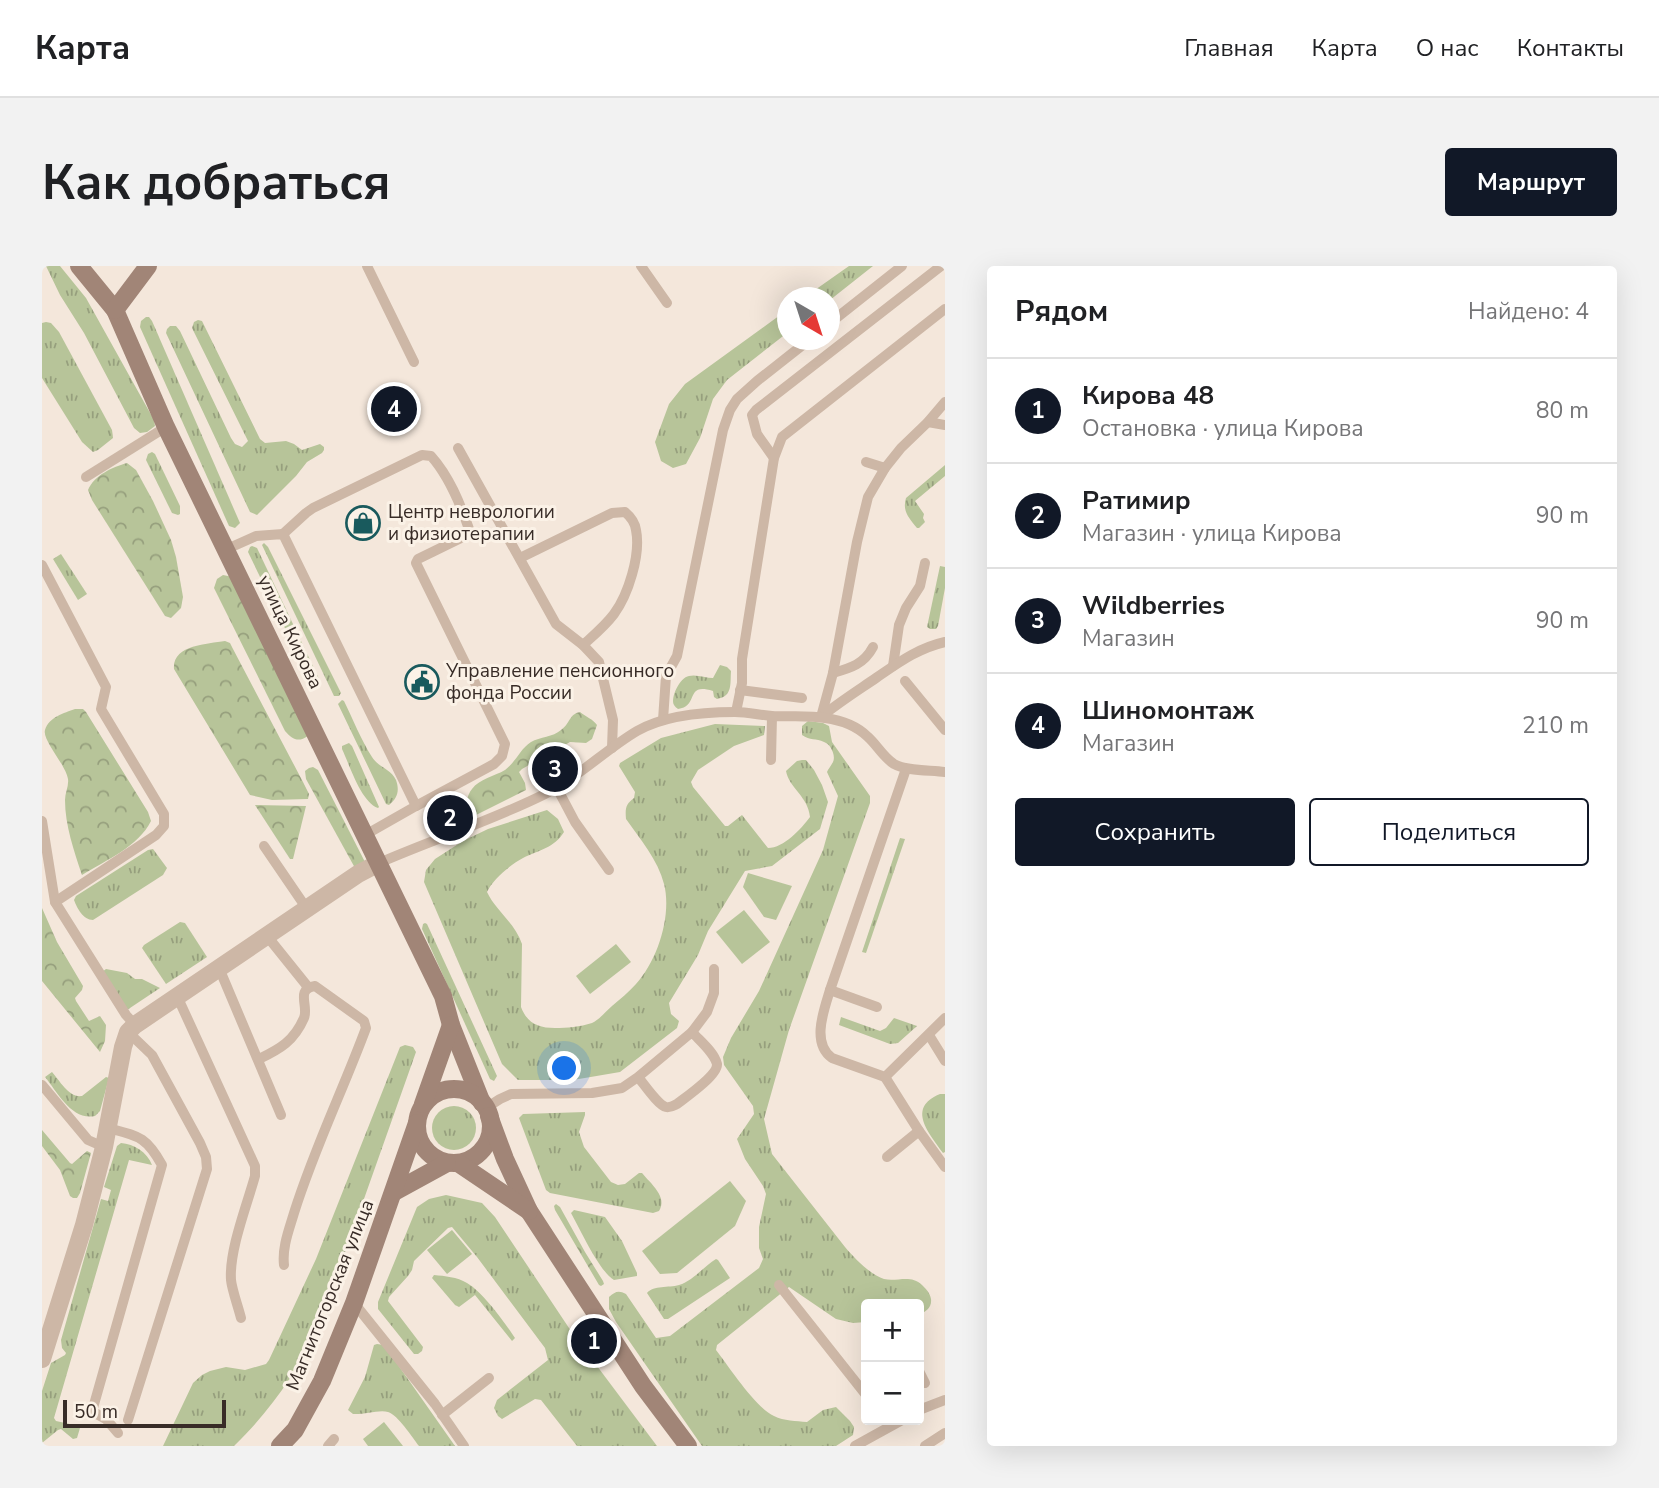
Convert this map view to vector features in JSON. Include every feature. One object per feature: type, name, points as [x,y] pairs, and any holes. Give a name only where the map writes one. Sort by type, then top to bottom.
[{"type":"main road","name":"улица Кирова","points":[[79,266],[115,310],[166,427],[443,996],[451,1025],[505,1159],[530,1211],[643,1386],[688,1446]]},
{"type":"main road","points":[[115,310],[148,266]]},
{"type":"main road","points":[[418,1118],[425,1103],[434,1095],[444,1090],[467,1092],[486,1109],[489,1138],[477,1155],[453,1163],[437,1159],[421,1144],[418,1118],[451,1025]]},
{"type":"main road","name":"Магнитогорская улица","points":[[280,1446],[295,1430],[323,1381],[354,1303],[418,1118]]},
{"type":"main road","name":"улица Кирова","points":[[453,1163],[530,1211]]},
{"type":"main road","name":"Магнитогорская улица","points":[[394,1192],[453,1163]]},
{"type":"street","points":[[42,1359],[48,1322],[84,1225],[104,1147],[123,1047],[132,1028],[358,874],[379,863]]},
{"type":"lane","points":[[367,266],[414,362]]},
{"type":"lane","points":[[641,266],[667,303]]},
{"type":"lane","points":[[840,315],[902,266]]},
{"type":"lane","points":[[774,458],[757,434],[752,415],[756,410],[941,266]]},
{"type":"lane","points":[[736,712],[742,683],[749,610],[774,458],[782,437],[945,309]]},
{"type":"lane","points":[[663,720],[666,676],[677,656],[723,430],[730,410],[737,399],[796,350]]},
{"type":"lane","points":[[821,718],[834,673],[857,542],[868,496],[884,468],[945,402]]},
{"type":"lane","points":[[928,422],[945,425]]},
{"type":"lane","points":[[86,477],[166,427]]},
{"type":"lane","points":[[458,448],[556,624],[583,645],[599,662],[613,720],[612,748]]},
{"type":"lane","points":[[227,550],[256,536],[283,534],[313,508],[422,455],[431,456],[442,469],[463,512],[469,529],[463,537],[418,559],[416,563],[505,744],[502,756],[494,764],[365,835]]},
{"type":"lane","points":[[866,462],[884,468]]},
{"type":"lane","points":[[520,558],[612,513],[625,512],[632,519],[637,549],[627,589],[616,612],[583,645]]},
{"type":"lane","points":[[283,534],[416,806]]},
{"type":"lane","points":[[893,666],[899,625],[920,586],[925,563]]},
{"type":"lane","points":[[42,565],[106,687],[101,709],[164,814],[164,826],[156,835],[55,902]]},
{"type":"lane","points":[[821,718],[839,702],[893,666],[918,651],[945,642]]},
{"type":"lane","points":[[834,673],[859,664],[873,646]]},
{"type":"lane","points":[[905,681],[945,730]]},
{"type":"lane","points":[[740,690],[802,698]]},
{"type":"lane","points":[[379,863],[476,825],[557,788],[640,730],[663,720],[736,712],[840,721],[866,735],[891,762],[906,769],[945,772]]},
{"type":"lane","points":[[771,761],[772,716]]},
{"type":"lane","points":[[906,769],[830,990],[822,1019],[822,1047],[832,1058],[885,1077],[945,1167]]},
{"type":"lane","points":[[557,788],[575,822],[610,870]]},
{"type":"lane","points":[[42,821],[55,902],[132,1028],[152,1055],[206,1157],[207,1169],[128,1420]]},
{"type":"lane","points":[[264,846],[307,909]]},
{"type":"lane","points":[[267,936],[308,988]]},
{"type":"lane","points":[[219,968],[281,1115]]},
{"type":"lane","points":[[486,1109],[511,1094],[592,1093],[622,1088],[691,1032],[707,1012],[714,993],[714,969]]},
{"type":"lane","points":[[259,1059],[278,1050],[294,1037],[305,1015],[304,994],[308,988],[315,986],[364,1021],[366,1028],[313,1156],[288,1234],[283,1255],[284,1265]]},
{"type":"lane","points":[[830,990],[877,1007]]},
{"type":"lane","points":[[177,996],[255,1166],[255,1176],[231,1260],[231,1283],[241,1318]]},
{"type":"lane","points":[[885,1077],[945,1020]]},
{"type":"lane","points":[[638,1077],[660,1103],[670,1107],[715,1073],[717,1065],[713,1055],[691,1032]]},
{"type":"lane","points":[[929,1035],[945,1061]]},
{"type":"lane","points":[[42,1085],[88,1140],[104,1147]]},
{"type":"lane","points":[[108,1128],[139,1137],[154,1150],[162,1165],[93,1408],[93,1412],[109,1422],[118,1433]]},
{"type":"lane","points":[[887,1157],[919,1131]]},
{"type":"lane","points":[[779,1284],[861,1389]]},
{"type":"lane","points":[[354,1303],[397,1355],[464,1446]]},
{"type":"lane","points":[[442,1415],[489,1378]]},
{"type":"lane","points":[[924,1408],[942,1402]]},
{"type":"lane","points":[[855,1446],[886,1425]]},
{"type":"lane","points":[[925,1446],[945,1433]]},
{"type":"green space","points":[[46,266],[60,266],[86,298],[154,420],[155,426],[147,432],[140,433],[134,428]]},
{"type":"green space","points":[[849,266],[873,266],[840,292],[840,287],[819,287]]},
{"type":"green space","points":[[146,317],[152,321],[240,523],[235,528],[229,526],[140,327],[141,321]]},
{"type":"green space","points":[[777,317],[777,341],[727,380],[713,399],[700,438],[686,464],[673,468],[661,461],[655,442],[669,404],[685,384]]},
{"type":"green space","points":[[198,320],[202,321],[260,439],[265,443],[286,441],[302,450],[320,444],[324,447],[322,453],[307,462],[257,515],[250,512],[166,333],[170,326],[176,326],[180,331],[231,438],[235,444],[242,447],[248,441],[192,328]]},
{"type":"green space","points":[[42,323],[51,323],[59,332],[112,430],[113,438],[93,452],[82,442],[42,378]]},
{"type":"green space","points":[[152,452],[180,506],[178,515],[172,513],[146,460]]},
{"type":"green space","points":[[127,463],[136,470],[153,501],[176,557],[183,597],[181,608],[171,618],[165,616],[88,490],[99,476]]},
{"type":"green space","points":[[945,465],[945,476],[915,501],[924,514],[925,522],[917,528],[906,511],[906,498]]},
{"type":"green space","points":[[264,543],[341,693],[339,696],[334,696],[262,545]]},
{"type":"green space","points":[[252,546],[257,548],[320,681],[318,685],[312,684],[248,552]]},
{"type":"green space","points":[[61,554],[87,594],[78,600],[53,559]]},
{"type":"green space","points":[[940,566],[945,567],[945,588],[938,626],[936,629],[930,629],[927,627]]},
{"type":"green space","points":[[223,575],[233,577],[308,736],[295,739],[285,731],[214,588],[217,579]]},
{"type":"green space","points":[[225,641],[230,643],[309,794],[308,799],[272,800],[250,795],[174,669],[175,661],[185,650]]},
{"type":"green space","points":[[720,665],[731,671],[730,689],[726,695],[717,699],[713,691],[698,690],[685,707],[678,709],[675,706],[675,693],[682,680],[692,676],[713,678]]},
{"type":"green space","points":[[342,700],[372,757],[396,780],[397,794],[389,805],[386,804],[338,704]]},
{"type":"green space","points":[[75,709],[83,709],[86,712],[151,821],[130,846],[82,875],[67,819],[65,800],[68,779],[45,734],[53,719]]},
{"type":"green space","points":[[580,712],[597,725],[592,739],[586,743],[570,742],[522,769],[519,772],[526,790],[474,816],[468,814],[465,809],[467,799],[475,786],[505,770],[527,745],[558,732]]},
{"type":"green space","points":[[808,721],[829,726],[832,742],[870,796],[870,803],[789,1030],[764,1119],[772,1154],[849,1251],[863,1266],[879,1277],[918,1282],[929,1293],[931,1305],[924,1312],[924,1299],[861,1299],[861,1322],[853,1323],[836,1319],[789,1287],[717,1345],[716,1350],[751,1396],[774,1416],[807,1422],[823,1410],[836,1407],[854,1427],[853,1435],[836,1446],[702,1446],[616,1322],[609,1309],[609,1297],[617,1292],[626,1294],[656,1338],[670,1336],[759,1268],[763,1259],[759,1248],[759,1227],[766,1194],[745,1159],[737,1139],[754,1114],[753,1106],[724,1065],[723,1057],[759,991],[823,850],[838,796],[827,772],[834,760],[829,745],[802,735],[802,726]]},
{"type":"green space","points":[[715,724],[765,726],[764,735],[734,746],[698,770],[691,782],[725,826],[742,815],[768,848],[780,845],[792,837],[810,817],[806,803],[786,771],[797,761],[806,760],[822,785],[828,802],[820,829],[772,866],[745,871],[708,931],[698,955],[669,1003],[671,1014],[679,1021],[677,1028],[620,1072],[573,1080],[518,1080],[502,1064],[424,882],[426,870],[435,859],[488,829],[547,810],[558,819],[564,832],[560,837],[551,845],[513,864],[497,878],[487,892],[522,944],[521,1007],[526,1017],[538,1026],[549,1028],[592,1023],[644,974],[657,950],[666,909],[664,884],[658,867],[626,819],[627,807],[635,792],[619,766],[620,763],[661,738]]},
{"type":"green space","points":[[349,743],[378,808],[366,799],[352,774],[342,749],[342,746]]},
{"type":"green space","points":[[313,767],[318,770],[365,862],[355,868],[306,779],[305,771]]},
{"type":"green space","points":[[255,805],[306,806],[293,859],[290,859]]},
{"type":"green space","points":[[900,838],[905,839],[866,953],[862,952]]},
{"type":"green space","points":[[153,849],[167,868],[163,875],[93,920],[83,916],[74,900],[76,896]]},
{"type":"green space","points":[[748,873],[792,886],[776,920],[764,917],[743,887]]},
{"type":"green space","points":[[42,908],[57,942],[83,986],[75,998],[76,1001],[89,1021],[100,1016],[106,1025],[105,1041],[100,1052],[42,981]]},
{"type":"green space","points":[[744,910],[770,942],[742,964],[716,932]]},
{"type":"green space","points":[[180,922],[185,923],[207,957],[166,984],[142,948]]},
{"type":"green space","points":[[425,923],[497,1076],[494,1081],[490,1079],[422,929]]},
{"type":"green space","points":[[616,944],[631,962],[590,994],[576,976]]},
{"type":"green space","points":[[106,969],[127,973],[135,979],[142,979],[160,988],[127,1010],[102,972]]},
{"type":"green space","points":[[841,1017],[880,1031],[894,1018],[917,1026],[898,1043],[890,1044],[839,1025]]},
{"type":"green space","points":[[400,1047],[413,1047],[416,1052],[319,1326],[292,1375],[272,1404],[234,1446],[163,1446],[193,1383],[202,1375],[226,1367],[245,1370],[266,1364],[269,1360],[316,1259]]},
{"type":"green space","points":[[52,1072],[65,1088],[77,1096],[82,1096],[106,1077],[109,1078],[100,1111],[95,1116],[87,1116],[72,1110],[45,1077]]},
{"type":"green space","points":[[940,1094],[945,1094],[943,1153],[927,1129],[922,1114],[924,1106]]},
{"type":"green space","points":[[454,1106],[463,1107],[470,1112],[475,1119],[475,1137],[470,1144],[463,1149],[454,1150],[445,1149],[438,1144],[433,1137],[432,1128],[433,1119],[438,1112],[445,1107]]},
{"type":"green space","points":[[585,1112],[579,1132],[584,1147],[611,1182],[625,1184],[642,1173],[660,1196],[659,1211],[653,1213],[546,1190],[519,1118],[523,1114]]},
{"type":"green space","points":[[42,1130],[72,1164],[87,1151],[91,1153],[77,1198],[70,1196],[60,1170],[42,1146]]},
{"type":"green space","points":[[121,1143],[140,1150],[152,1165],[129,1160],[54,1418],[56,1421],[79,1426],[77,1438],[73,1439],[61,1429],[42,1443],[42,1391],[51,1363],[66,1353],[61,1340],[101,1199],[108,1201],[111,1190],[104,1187],[117,1146]]},
{"type":"green space","points":[[730,1181],[746,1201],[735,1226],[677,1273],[660,1274],[642,1251]]},
{"type":"green space","points":[[446,1195],[482,1203],[495,1217],[573,1334],[657,1446],[577,1446],[541,1400],[535,1399],[502,1419],[498,1416],[494,1408],[497,1400],[548,1360],[545,1348],[452,1227],[414,1261],[408,1276],[389,1297],[388,1301],[423,1347],[422,1351],[414,1354],[378,1309],[378,1302],[417,1207],[429,1199]]},
{"type":"green space","points":[[556,1204],[603,1281],[601,1286],[555,1210]]},
{"type":"green space","points":[[574,1210],[605,1217],[622,1241],[637,1276],[614,1280],[608,1275],[596,1259],[571,1213]]},
{"type":"green space","points":[[452,1230],[472,1254],[447,1274],[427,1250]]},
{"type":"green space","points":[[716,1259],[730,1278],[668,1319],[664,1319],[647,1293],[657,1288],[684,1283]]},
{"type":"green space","points":[[434,1275],[459,1279],[473,1287],[515,1338],[512,1341],[475,1295],[459,1307],[455,1305],[432,1278]]},
{"type":"green space","points":[[374,1345],[384,1345],[455,1446],[419,1446],[392,1414],[381,1411],[353,1414],[348,1410],[365,1377]]},
{"type":"green space","points":[[384,1422],[403,1446],[368,1446],[363,1439]]},
{"type":"place","name":"Шиномонтаж","points":[[394,409]]},
{"type":"place","name":"Центр неврологии и физиотерапии","points":[[363,523]]},
{"type":"place","name":"Управление пенсионного фонда России","points":[[422,682]]},
{"type":"place","name":"Wildberries","points":[[555,769]]},
{"type":"place","name":"Ратимир","points":[[450,818]]},
{"type":"place","name":"Кирова 48","points":[[594,1341]]}]
